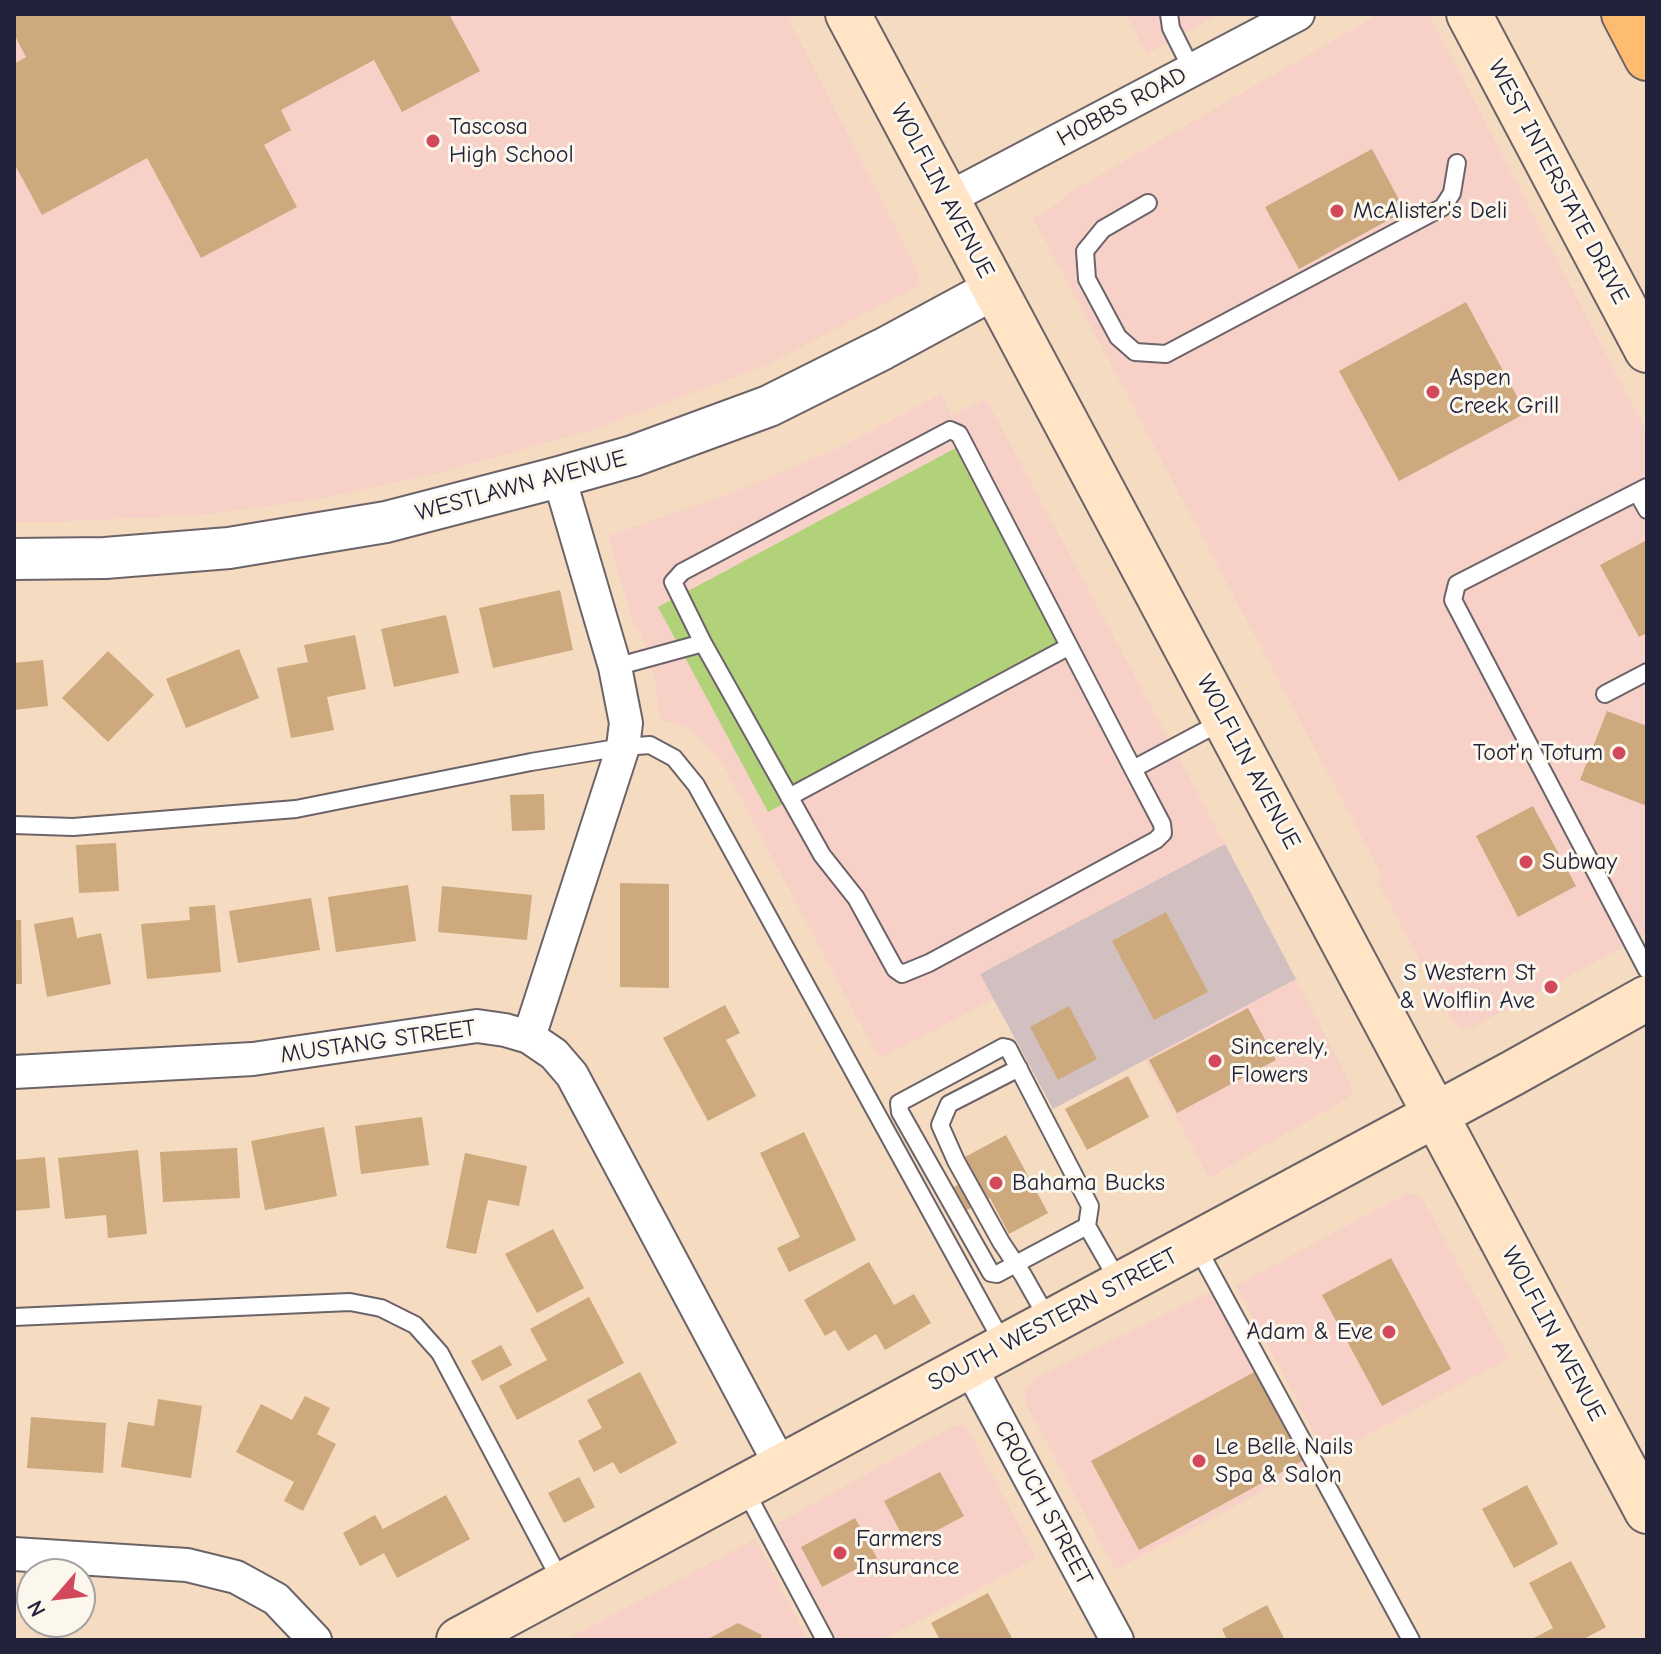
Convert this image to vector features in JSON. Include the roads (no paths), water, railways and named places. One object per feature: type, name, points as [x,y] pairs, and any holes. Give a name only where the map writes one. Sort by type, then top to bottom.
[{"type":"highway","points":[[1624,14],[1647,58]]},
{"type":"main road","name":"WOLFLIN AVENUE","points":[[848,14],[1647,1511]]},
{"type":"main road","name":"WEST INTERSTATE DRIVE","points":[[1469,14],[1647,350]]},
{"type":"main road","name":"SOUTH WESTERN STREET","points":[[459,1640],[1647,998]]},
{"type":"street","name":"HOBBS ROAD","points":[[947,199],[1298,14]]},
{"type":"street","name":"WESTLAWN AVENUE","points":[[14,559],[105,558],[229,548],[386,522],[559,477],[633,456],[769,406],[857,363],[994,289]]},
{"type":"street","points":[[529,1037],[623,747],[626,723],[615,667],[559,477]]},
{"type":"street","name":"MUSTANG STREET","points":[[14,1072],[253,1059],[477,1026],[529,1037],[554,1054],[572,1075],[781,1466]]},
{"type":"street","name":"CROUCH STREET","points":[[987,1356],[1117,1640]]},
{"type":"street","points":[[14,1554],[187,1565],[236,1577],[276,1599],[315,1640]]},
{"type":"lane","points":[[1168,19],[1192,70]]},
{"type":"lane","points":[[1148,203],[1103,229],[1085,251],[1087,279],[1118,337],[1135,352],[1166,354],[1443,207],[1452,193],[1457,163]]},
{"type":"lane","points":[[950,430],[959,434],[1162,824],[1163,833],[1156,840],[910,974],[902,974],[895,969],[856,898],[829,867],[703,643],[674,590],[676,577],[950,430]]},
{"type":"lane","points":[[1647,510],[1642,489],[1457,584],[1453,600],[1647,970]]},
{"type":"lane","points":[[615,667],[703,643]]},
{"type":"lane","points":[[789,797],[1068,647]]},
{"type":"lane","points":[[1605,694],[1647,672]]},
{"type":"lane","points":[[1133,769],[1225,721]]},
{"type":"lane","points":[[14,825],[73,827],[296,809],[623,747],[650,745],[674,758],[696,785],[987,1356]]},
{"type":"lane","points":[[1087,1226],[997,1274],[991,1273],[900,1112],[899,1103],[1003,1047],[1008,1048],[1090,1206],[1087,1226],[1120,1284]]},
{"type":"lane","points":[[1019,1068],[949,1104],[940,1125],[956,1161],[1049,1322]]},
{"type":"lane","points":[[1195,1244],[1411,1640]]},
{"type":"lane","points":[[14,1317],[350,1302],[381,1308],[415,1325],[440,1353],[562,1584]]},
{"type":"lane","points":[[743,1487],[825,1640]]},
{"type":"place","name":"Tascosa High School","points":[[433,141]]},
{"type":"place","name":"McAlister's Deli","points":[[1337,211]]},
{"type":"place","name":"Aspen Creek Grill","points":[[1433,392]]},
{"type":"place","name":"Toot'n Totum","points":[[1619,753]]},
{"type":"place","name":"Subway","points":[[1526,862]]},
{"type":"place","name":"S Western St & Wolflin Ave","points":[[1551,987]]},
{"type":"place","name":"Sincerely, Flowers","points":[[1215,1061]]},
{"type":"place","name":"Bahama Bucks","points":[[996,1183]]},
{"type":"place","name":"Adam & Eve","points":[[1389,1332]]},
{"type":"place","name":"Le Belle Nails Spa & Salon","points":[[1199,1461]]},
{"type":"place","name":"Farmers Insurance","points":[[840,1553]]}]
